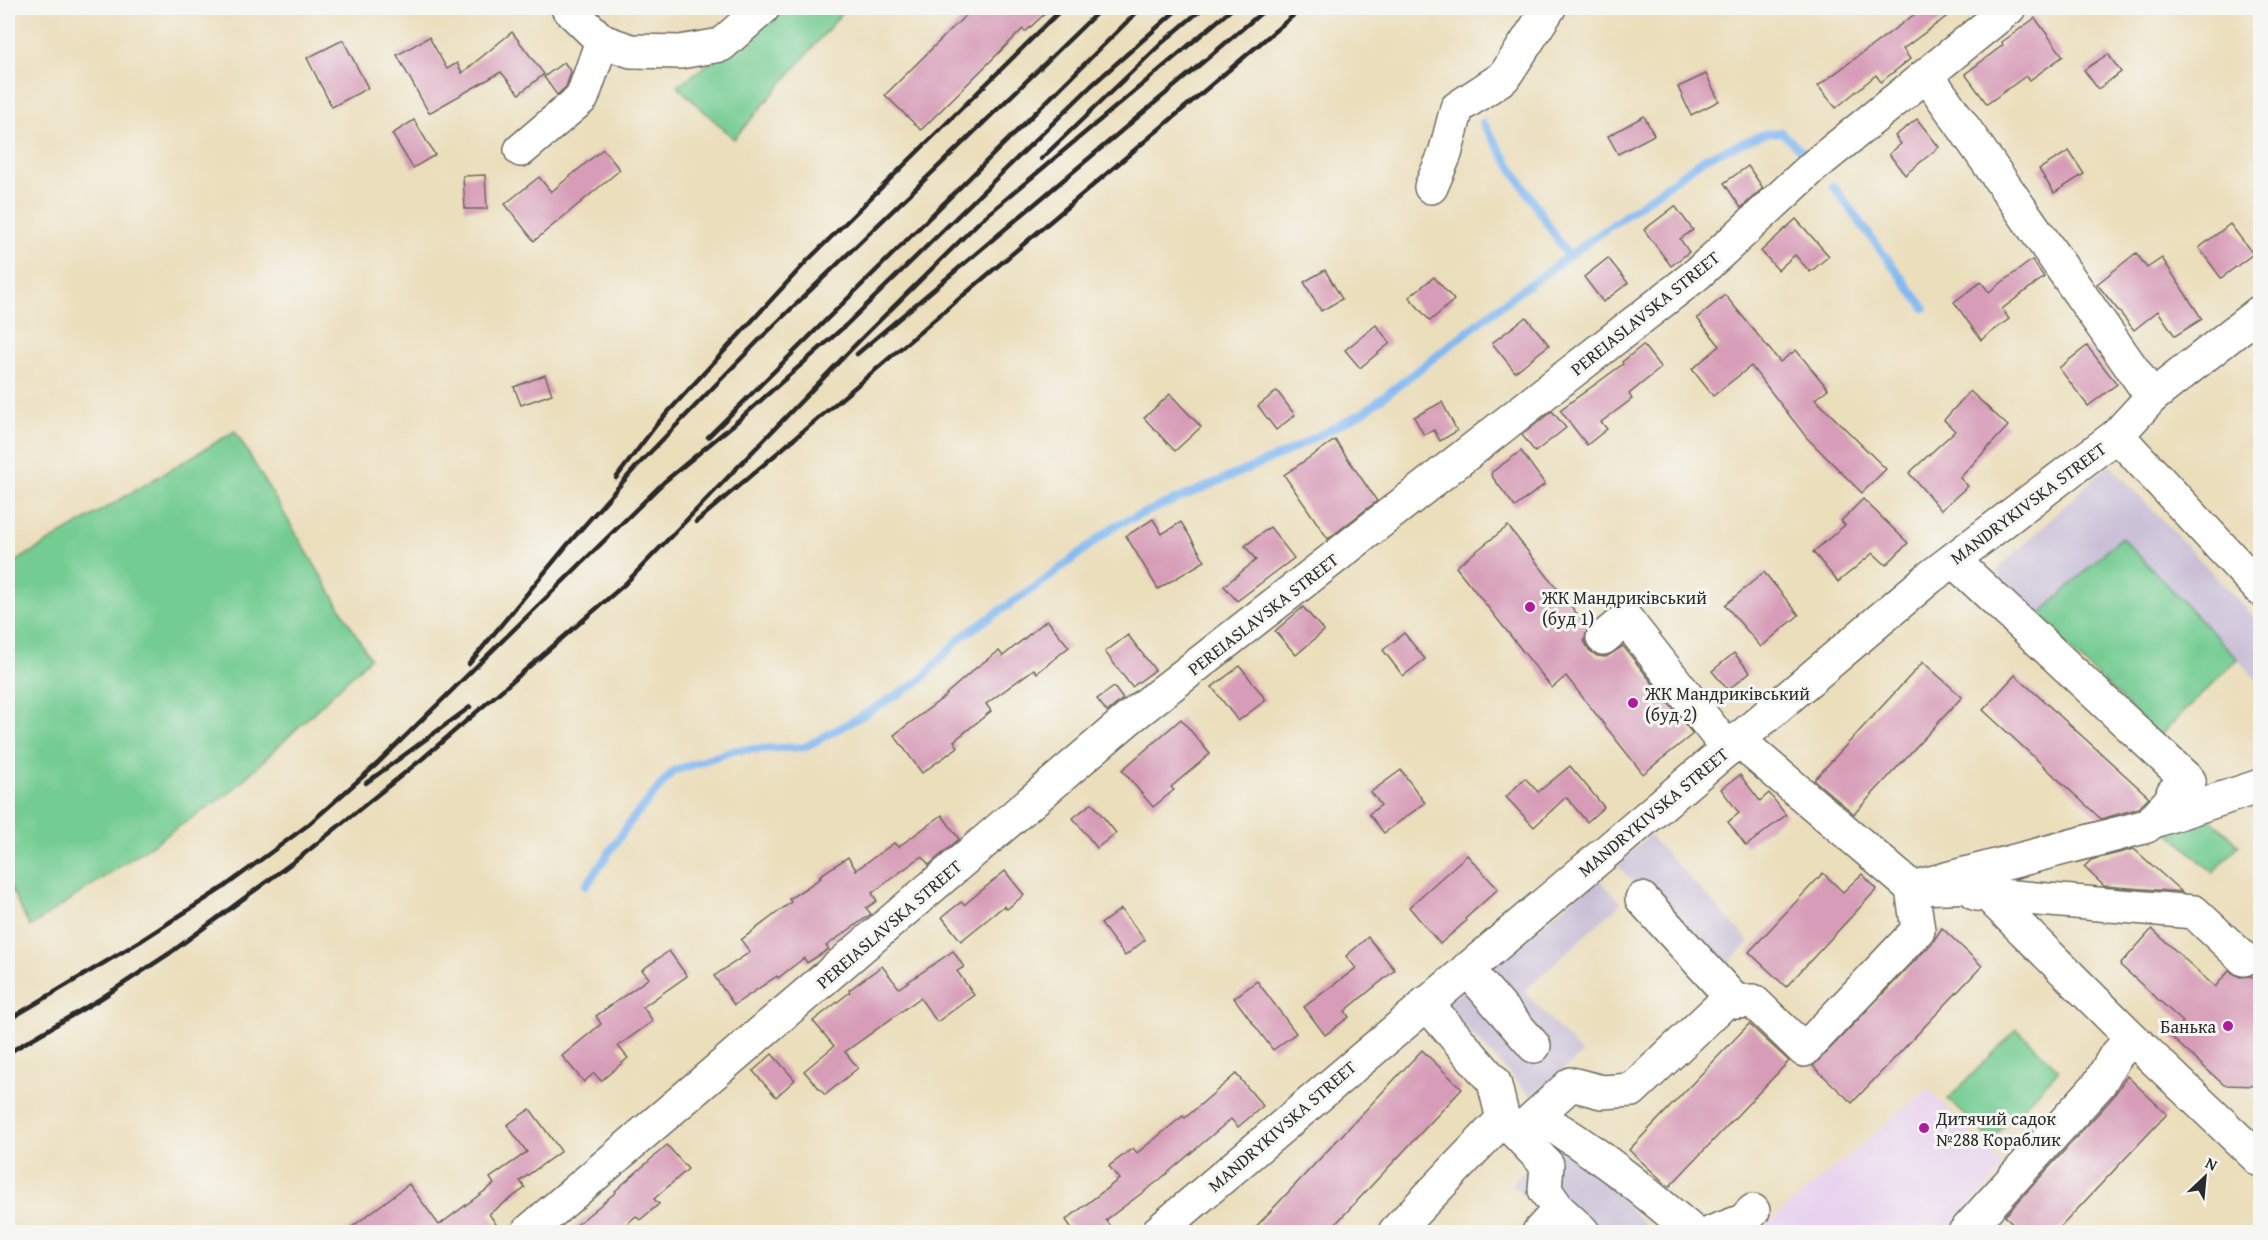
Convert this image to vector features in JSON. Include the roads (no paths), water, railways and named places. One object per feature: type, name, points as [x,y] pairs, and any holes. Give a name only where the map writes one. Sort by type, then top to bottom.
[{"type":"street","points":[[568,8],[602,41],[631,51],[680,52],[721,45],[763,8]]},
{"type":"street","points":[[1431,187],[1445,154],[1458,108],[1503,77],[1549,8]]},
{"type":"street","name":"PEREIASLAVSKA STREET","points":[[528,1233],[1128,719],[1697,274],[1814,166],[2008,8]]},
{"type":"street","points":[[521,150],[582,98],[602,41]]},
{"type":"street","points":[[1927,75],[2152,397]]},
{"type":"street","name":"MANDRYKIVSKA STREET","points":[[1158,1233],[1426,1003],[1953,560],[2117,435],[2152,397],[2260,312]]},
{"type":"street","points":[[2117,435],[2260,590]]},
{"type":"street","points":[[1912,888],[2147,826],[2189,781],[1953,560]]},
{"type":"street","points":[[1603,638],[1626,620],[1733,745],[1912,888],[2194,912],[2244,959]]},
{"type":"street","points":[[2117,834],[2260,786]]},
{"type":"street","points":[[1912,888],[1979,886],[2132,1038],[2256,1148]]},
{"type":"street","points":[[1395,1233],[1519,1123],[1571,1084],[1602,1092],[1632,1090],[1725,1002],[1754,1001],[1804,1050],[1918,930],[1912,888]]},
{"type":"street","points":[[1642,899],[1736,1002]]},
{"type":"street","points":[[1467,969],[1533,1046]]},
{"type":"street","points":[[1426,1003],[1494,1082],[1547,1165],[1545,1190],[1549,1221],[1583,1233]]},
{"type":"street","points":[[1965,1233],[2099,1084],[2114,1058],[2132,1038]]},
{"type":"street","points":[[1519,1123],[1571,1136],[1693,1233]]},
{"type":"street","points":[[1713,1233],[1743,1221],[1753,1211]]},
{"type":"waterway","points":[[1483,123],[1568,256]]},
{"type":"waterway","points":[[586,886],[630,822],[673,771],[736,750],[805,747],[860,717],[921,680],[961,637],[1044,581],[1116,525],[1283,454],[1364,412],[1512,297],[1705,158],[1764,134],[1781,132],[1804,153]]},
{"type":"waterway","points":[[1833,186],[1924,308]]},
{"type":"railway","points":[[616,478],[657,424],[807,261],[1063,8]]},
{"type":"railway","points":[[469,664],[568,544],[636,467],[760,339],[1102,8]]},
{"type":"railway","points":[[708,437],[1141,8]]},
{"type":"railway","points":[[8,1020],[139,942],[224,887],[308,825],[377,764],[664,482],[733,425],[845,326],[1091,86],[1179,8]]},
{"type":"railway","points":[[1041,159],[1163,42],[1203,8]]},
{"type":"railway","points":[[8,1053],[100,999],[170,953],[304,854],[422,759],[625,584],[861,339],[980,221],[1233,8]]},
{"type":"railway","points":[[857,354],[1267,8]]},
{"type":"railway","points":[[696,522],[1302,8]]},
{"type":"railway","points":[[366,783],[470,707]]},
{"type":"place","name":"ЖК Мандриківський (буд 1)","points":[[1530,607]]},
{"type":"place","name":"ЖК Мандриківський (буд 2)","points":[[1633,703]]},
{"type":"place","name":"Банька","points":[[2228,1026]]},
{"type":"place","name":"Дитячий садок №288 Кораблик","points":[[1924,1128]]}]
